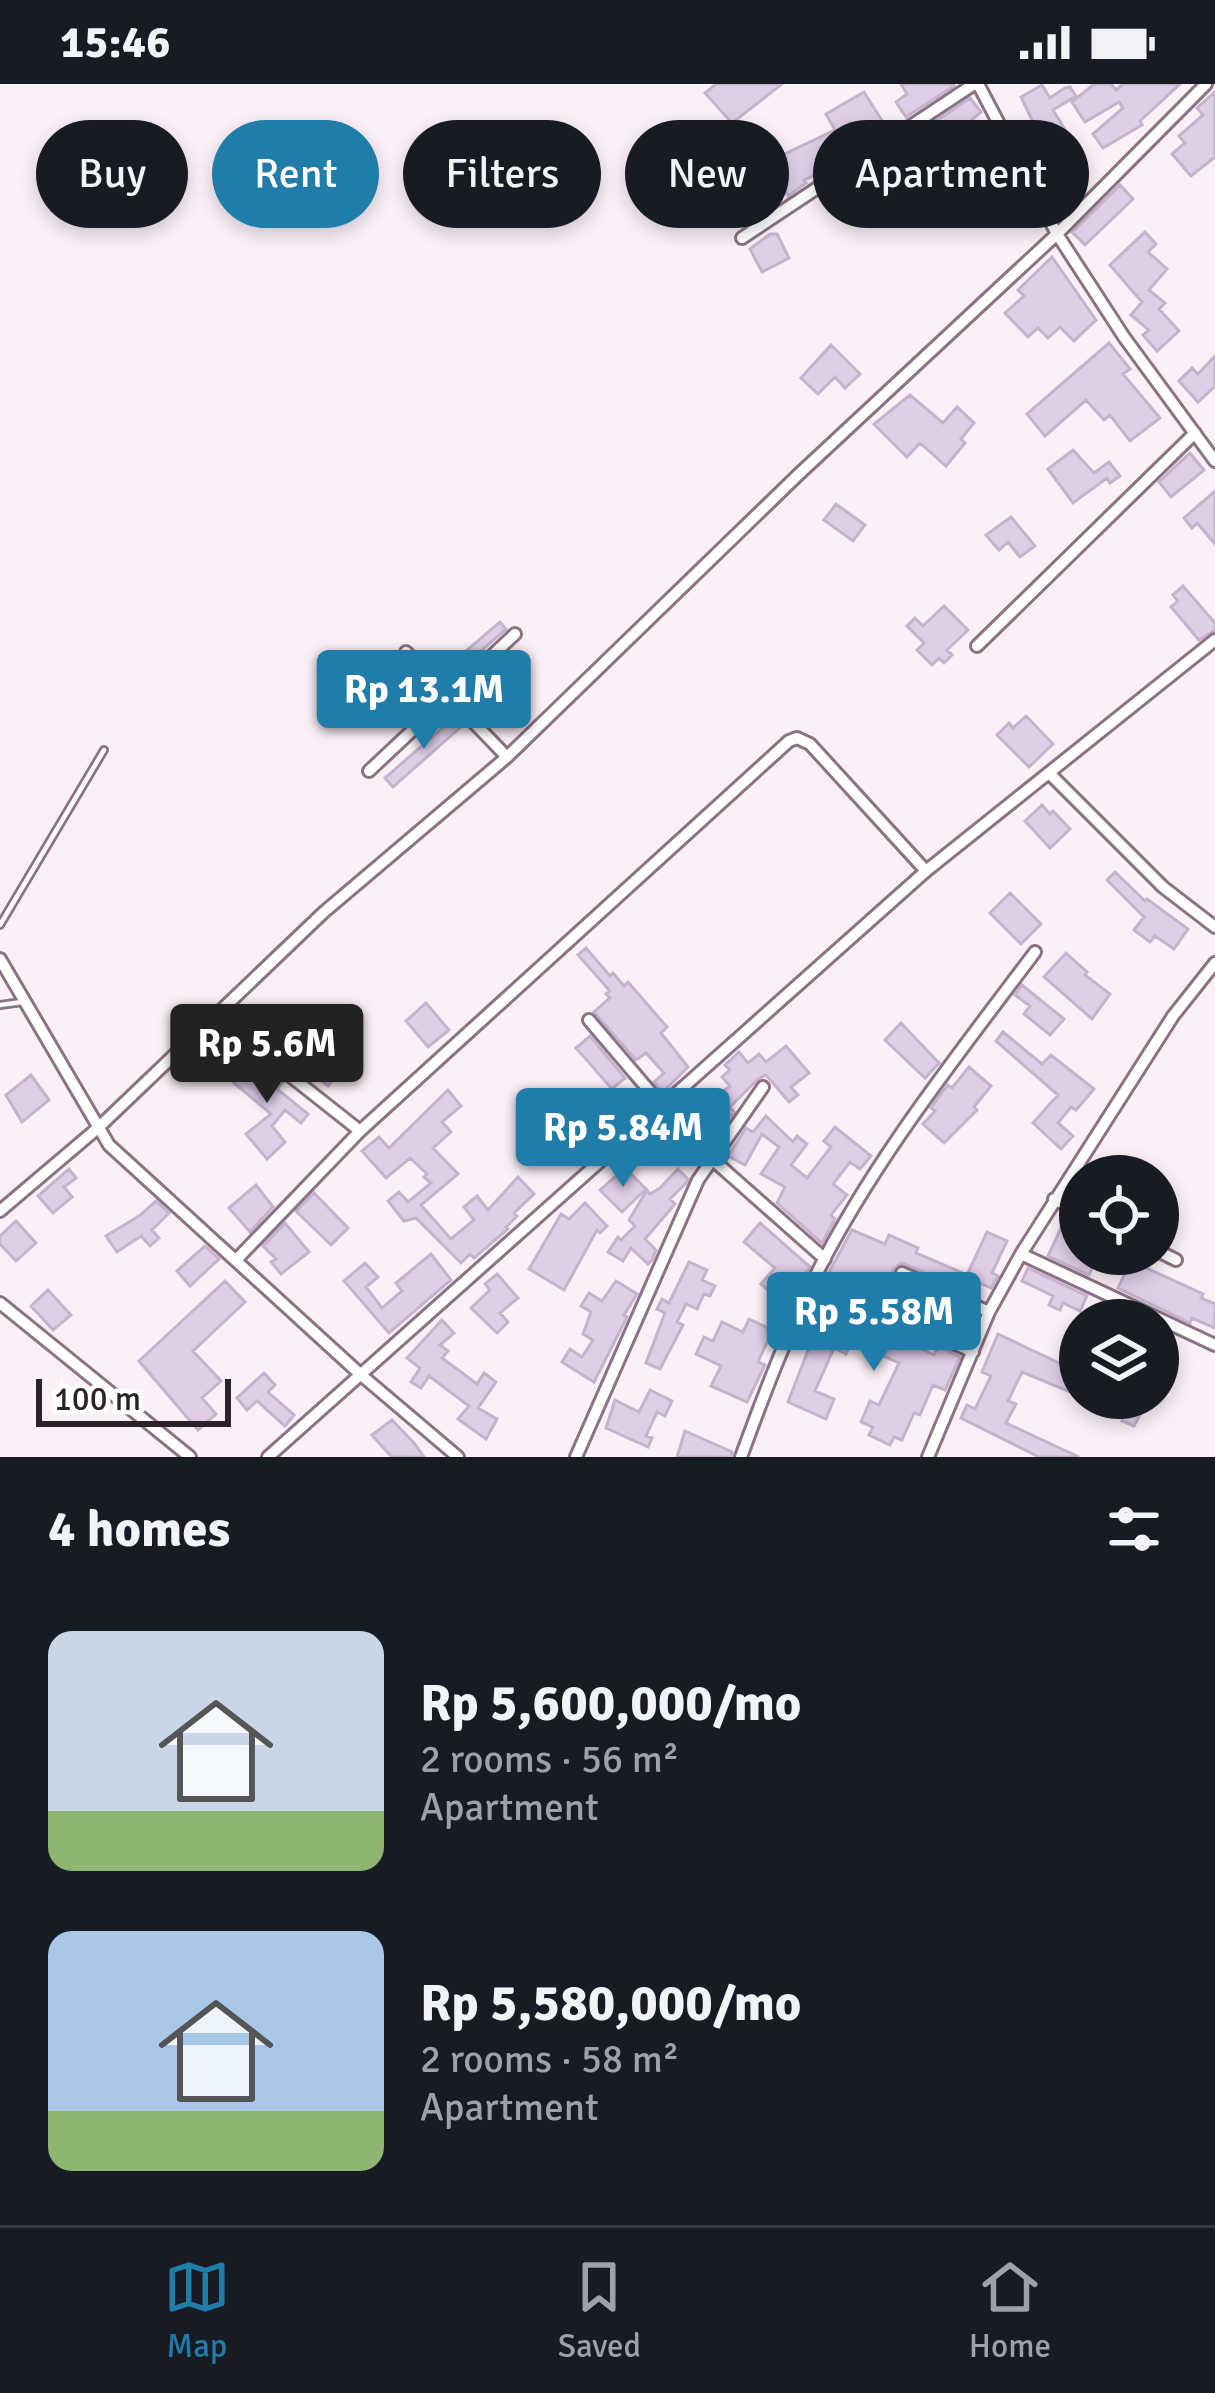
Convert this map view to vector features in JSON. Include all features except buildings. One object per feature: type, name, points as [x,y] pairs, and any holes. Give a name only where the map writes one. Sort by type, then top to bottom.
[{"type":"street","points":[[742,238],[976,84],[1057,234],[1124,337],[1215,461]]},
{"type":"street","points":[[0,1211],[99,1126],[324,912],[507,757],[782,490],[1057,234],[1206,84]]},
{"type":"street","points":[[977,646],[1195,433]]},
{"type":"street","points":[[369,771],[515,634]]},
{"type":"street","points":[[268,1457],[926,871],[1215,640]]},
{"type":"street","points":[[406,652],[507,757]]},
{"type":"street","points":[[238,1258],[360,1131],[789,741],[796,738],[810,744],[926,871]]},
{"type":"street","points":[[1049,773],[1163,887],[1215,927]]},
{"type":"street","points":[[741,1457],[814,1279],[855,1207],[962,1049],[1035,952]]},
{"type":"street","points":[[0,959],[109,1144],[360,1374],[458,1457]]},
{"type":"street","points":[[928,1457],[989,1312],[1022,1254],[1173,1016],[1215,963]]},
{"type":"street","points":[[589,1020],[664,1108]]},
{"type":"street","points":[[260,1052],[360,1131]]},
{"type":"street","points":[[576,1457],[698,1180],[763,1087]]},
{"type":"street","points":[[712,1159],[826,1259]]},
{"type":"street","points":[[1054,1199],[1059,1202]]},
{"type":"street","points":[[1022,1254],[1215,1345]]},
{"type":"street","points":[[902,1273],[989,1312]]},
{"type":"street","points":[[814,1279],[973,1352]]},
{"type":"street","points":[[0,1304],[190,1457]]},
{"type":"lane","points":[[0,925],[104,750]]},
{"type":"lane","points":[[0,1005],[28,1001]]}]
